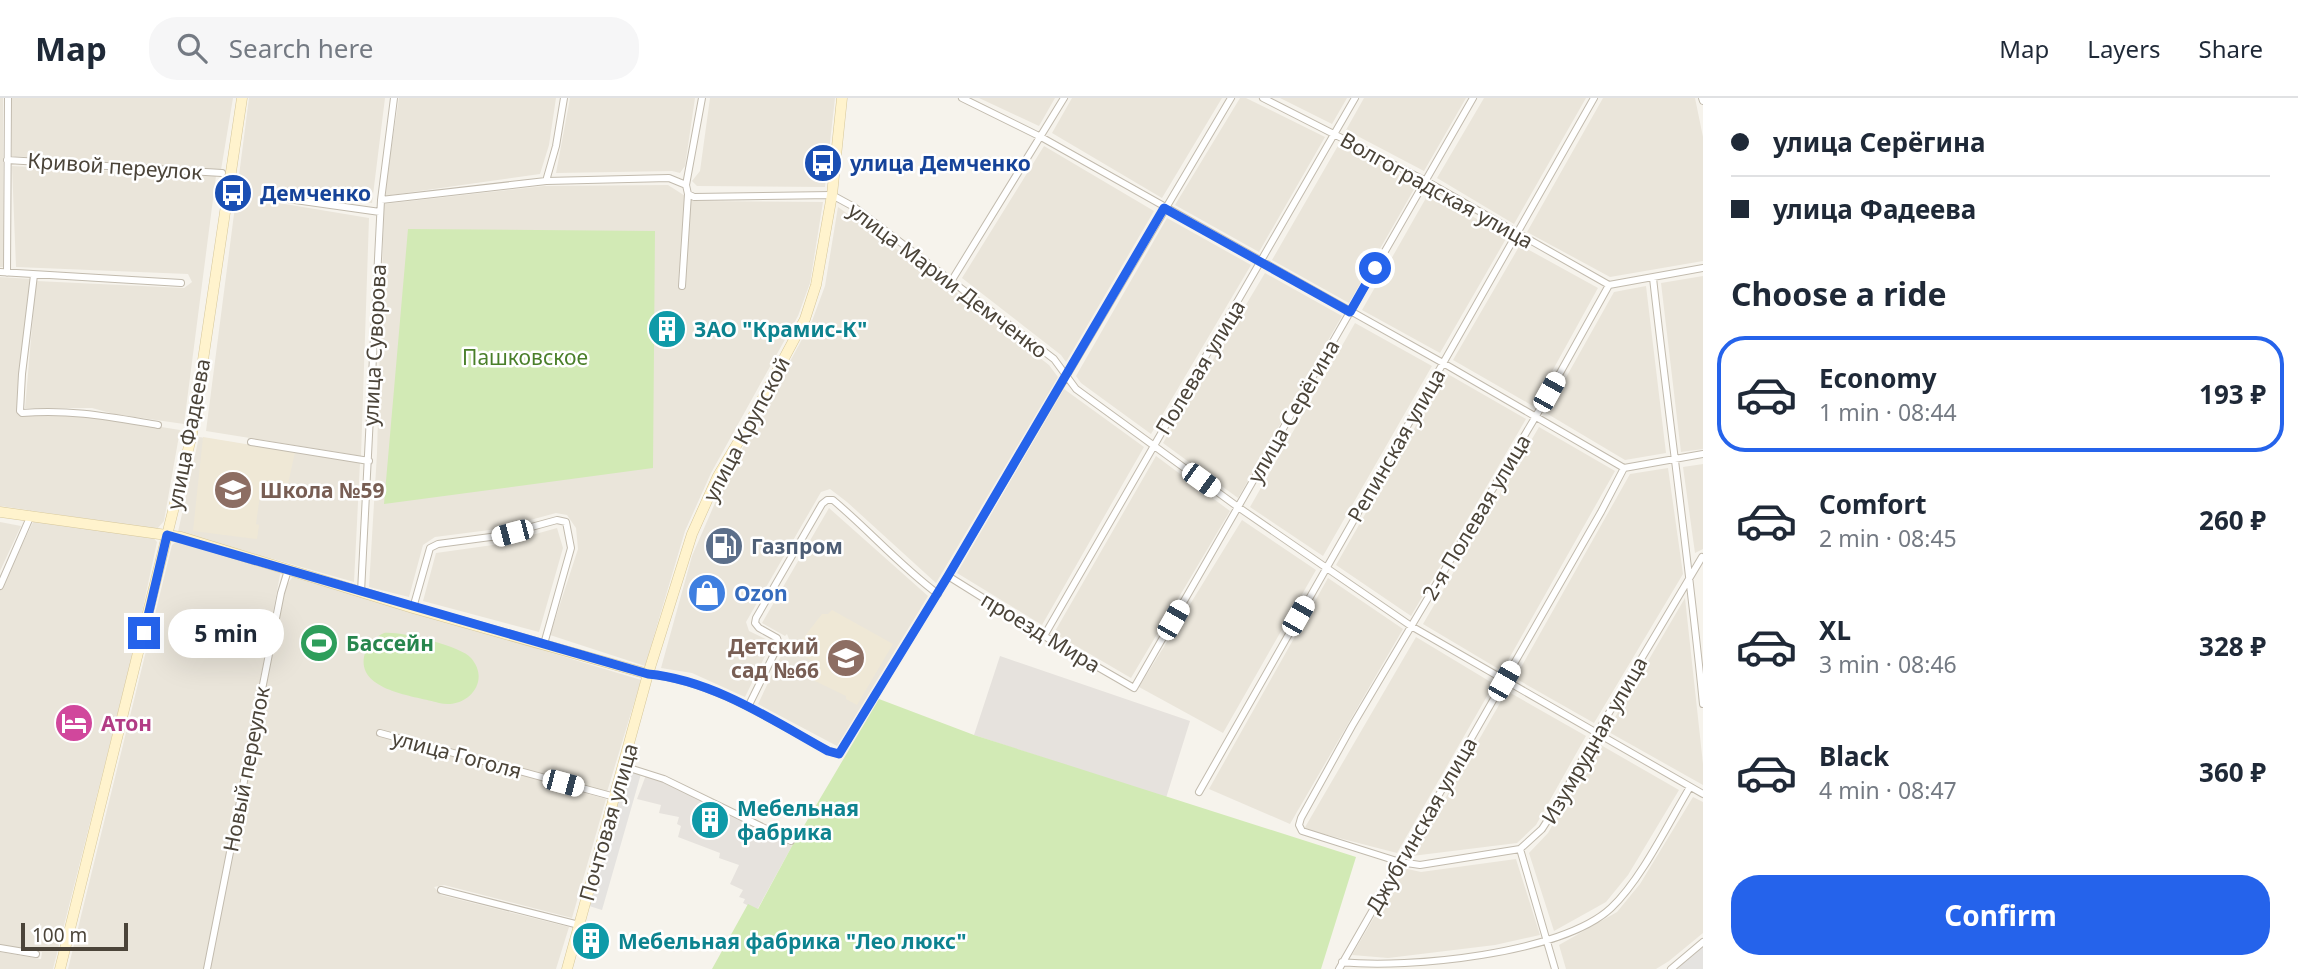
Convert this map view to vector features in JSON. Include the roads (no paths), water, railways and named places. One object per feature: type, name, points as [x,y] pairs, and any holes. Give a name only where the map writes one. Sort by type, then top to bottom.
[{"type":"street","points":[[8,98],[4,272],[181,283]]},
{"type":"street","name":"улица Фадеева","points":[[60,969],[192,434],[242,98]]},
{"type":"street","name":"улица Суворова","points":[[361,592],[380,212],[394,98]]},
{"type":"street","points":[[546,181],[556,146],[564,98]]},
{"type":"street","points":[[682,286],[688,194],[686,185],[702,98]]},
{"type":"street","name":"улица Крупской","points":[[648,674],[692,534],[718,476],[805,319],[816,285],[832,195],[842,98]]},
{"type":"street","points":[[962,98],[1041,137],[1624,468],[1703,454]]},
{"type":"street","points":[[953,280],[1064,98]]},
{"type":"street","points":[[0,512],[167,535],[413,608],[648,674],[690,682],[748,707],[828,751],[839,754],[938,594],[1231,98]]},
{"type":"street","name":"Волгоградская улица","points":[[1263,98],[1426,181],[1609,285]]},
{"type":"street","name":"Полевая улица","points":[[1044,636],[1355,98]]},
{"type":"street","name":"улица Серёгина","points":[[1134,688],[1473,98]]},
{"type":"street","name":"Репинская улица","points":[[1199,792],[1594,98]]},
{"type":"street","name":"Кривой переулок","points":[[7,160],[222,173]]},
{"type":"street","points":[[381,200],[546,181],[669,178],[686,185]]},
{"type":"street","name":"улица Марии Демченко","points":[[688,194],[694,197],[832,195],[854,207],[1055,359],[1076,389],[1237,507],[1411,626],[1703,794]]},
{"type":"street","points":[[281,198],[380,212]]},
{"type":"street","points":[[1609,285],[1703,268]]},
{"type":"street","points":[[34,275],[20,411],[91,413],[158,425]]},
{"type":"street","points":[[1653,278],[1690,575],[1703,704]]},
{"type":"street","name":"2-я Полевая улица","points":[[1400,862],[1302,831],[1299,825],[1301,818],[1536,416],[1609,285]]},
{"type":"street","points":[[251,442],[369,461]]},
{"type":"street","name":"Джубгинская улица","points":[[1340,966],[1624,468]]},
{"type":"street","points":[[748,707],[779,644],[777,638],[759,628],[755,623],[756,618],[822,504],[827,500],[833,500],[915,577],[938,594]]},
{"type":"street","points":[[0,586],[31,515]]},
{"type":"street","points":[[413,608],[430,548],[438,544],[498,536],[557,520],[566,522],[571,548],[544,644]]},
{"type":"street","name":"Изумрудная улица","points":[[1520,849],[1542,829],[1558,804],[1702,556]]},
{"type":"street","name":"Новый переулок","points":[[207,969],[281,593],[288,570]]},
{"type":"street","name":"проезд Мира","points":[[948,576],[1134,688]]},
{"type":"street","name":"Почтовая улица","points":[[567,969],[648,674]]},
{"type":"street","name":"улица Гоголя","points":[[380,733],[615,797]]},
{"type":"street","points":[[623,766],[664,779],[791,841]]},
{"type":"street","points":[[1340,966],[1389,966],[1496,953],[1547,942],[1584,926],[1611,908],[1634,880],[1690,787]]},
{"type":"street","points":[[1400,862],[1420,865],[1520,849],[1555,969]]},
{"type":"street","points":[[441,890],[579,925]]},
{"type":"street","points":[[1671,969],[1703,942]]},
{"type":"street","points":[[0,948],[36,954]]},
{"type":"place","name":"улица Демченко","points":[[823,163]]},
{"type":"place","name":"Демченко","points":[[233,193]]},
{"type":"place","name":"ЗАО \"Крамис-К\"","points":[[667,329]]},
{"type":"place","name":"Школа №59","points":[[233,490]]},
{"type":"place","name":"Газпром","points":[[724,546]]},
{"type":"place","name":"Ozon","points":[[707,593]]},
{"type":"place","name":"Бассейн","points":[[319,643]]},
{"type":"place","name":"Детский сад №66","points":[[846,658]]},
{"type":"place","name":"Атон","points":[[74,723]]},
{"type":"place","name":"Мебельная фабрика","points":[[710,820]]},
{"type":"place","name":"Мебельная фабрика \"Лео люкс\"","points":[[591,941]]},
{"type":"park label","name":"Пашковское","points":[[525,357]]}]
